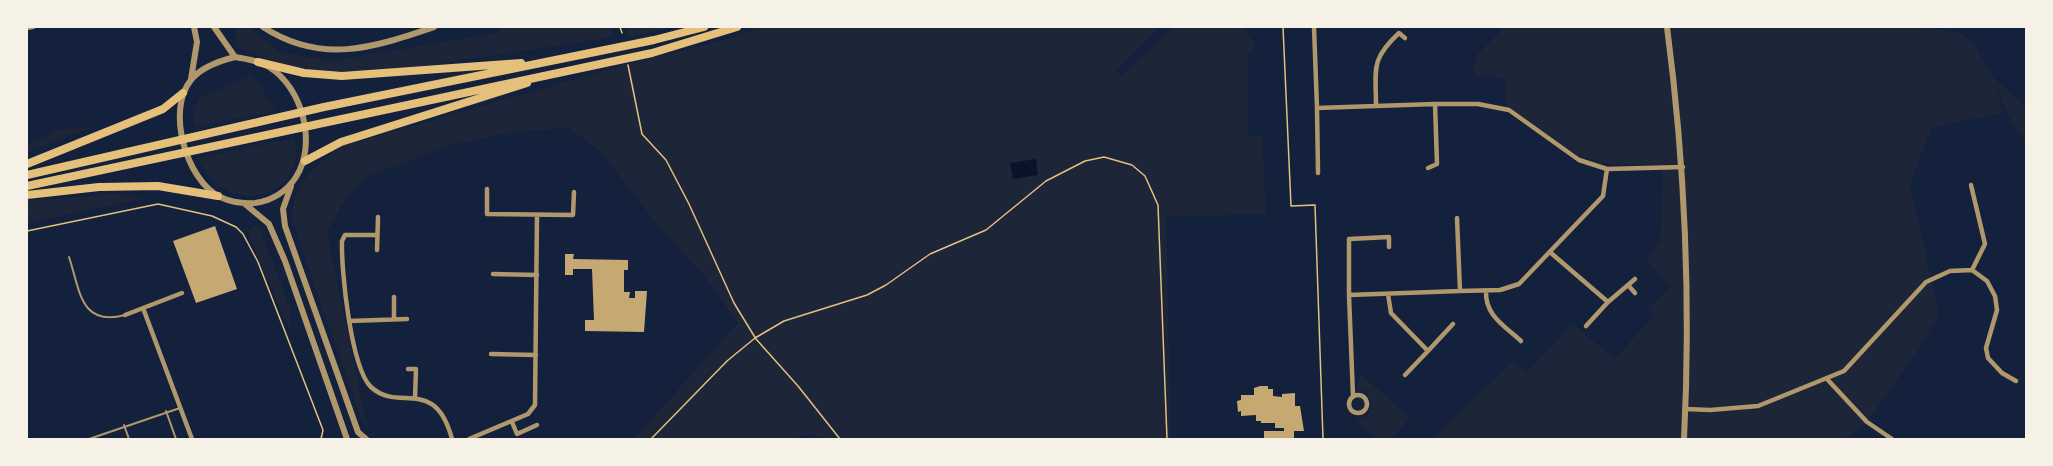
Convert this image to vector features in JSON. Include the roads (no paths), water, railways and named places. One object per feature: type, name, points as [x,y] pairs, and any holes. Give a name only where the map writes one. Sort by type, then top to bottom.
[{"type":"highway","points":[[27,175],[324,107],[654,40],[704,27]]},
{"type":"highway","points":[[27,186],[327,120],[652,53],[737,27]]},
{"type":"highway","points":[[258,62],[304,73],[342,76],[555,60]]},
{"type":"highway","points":[[304,162],[341,142],[571,69]]},
{"type":"highway","points":[[27,164],[163,109],[183,93]]},
{"type":"highway","points":[[27,195],[99,187],[158,186],[218,196]]},
{"type":"street","points":[[27,28],[33,27]]},
{"type":"street","points":[[191,80],[197,42],[194,27]]},
{"type":"street","points":[[213,27],[223,44],[235,57]]},
{"type":"street","points":[[263,27],[284,41],[335,51],[363,48],[417,30],[434,27]]},
{"type":"street","points":[[1314,27],[1318,173]]},
{"type":"street","points":[[1667,27],[1683,167],[1687,254],[1684,439]]},
{"type":"street","points":[[1376,106],[1378,55],[1399,33],[1405,38]]},
{"type":"street","points":[[347,439],[285,261],[269,224],[244,204],[218,196],[198,177],[188,159],[181,136],[183,93],[191,80],[207,67],[235,57],[258,62],[282,77],[297,100],[305,132],[304,162],[292,182],[283,209],[285,226],[358,432],[366,439]]},
{"type":"street","points":[[1428,168],[1437,164],[1435,104]]},
{"type":"street","points":[[1317,108],[1478,104],[1509,110],[1551,143],[1579,160],[1607,169],[1683,167]]},
{"type":"street","points":[[1309,164],[1318,164]]},
{"type":"street","points":[[1349,295],[1486,291],[1519,284],[1603,196],[1607,169]]},
{"type":"street","points":[[244,204],[262,202],[279,195],[292,182]]},
{"type":"street","points":[[1971,185],[1985,244],[1972,270]]},
{"type":"street","points":[[487,189],[487,214],[573,215],[574,192]]},
{"type":"street","points":[[469,439],[528,414],[536,405],[537,215]]},
{"type":"street","points":[[377,250],[378,217]]},
{"type":"street","points":[[1457,218],[1460,291]]},
{"type":"street","points":[[1457,230],[1466,230]]},
{"type":"street","points":[[335,237],[377,235]]},
{"type":"street","points":[[1353,396],[1361,396],[1365,399],[1366,408],[1362,412],[1356,414],[1349,408],[1349,402],[1353,396],[1348,239],[1389,237],[1389,247]]},
{"type":"street","points":[[342,238],[341,274],[349,321],[363,374],[371,387],[385,396],[415,398],[430,403],[443,413],[452,439]]},
{"type":"street","points":[[1551,253],[1608,302]]},
{"type":"street","points":[[1686,409],[1720,410],[1758,406],[1844,371],[1926,282],[1950,271],[1972,270],[1987,281],[1995,296],[1997,310],[1986,348],[1988,358],[2007,376],[2016,381]]},
{"type":"street","points":[[493,274],[537,275]]},
{"type":"street","points":[[1586,326],[1608,302],[1635,279]]},
{"type":"street","points":[[1628,285],[1635,293]]},
{"type":"street","points":[[1486,291],[1485,304],[1492,315],[1521,341]]},
{"type":"street","points":[[125,315],[182,293]]},
{"type":"street","points":[[1388,294],[1391,313],[1428,351]]},
{"type":"street","points":[[394,297],[394,320]]},
{"type":"street","points":[[143,308],[192,439]]},
{"type":"street","points":[[349,321],[407,319]]},
{"type":"street","points":[[1405,375],[1453,324]]},
{"type":"street","points":[[1505,338],[1511,332]]},
{"type":"street","points":[[491,354],[536,355]]},
{"type":"street","points":[[408,369],[416,369],[415,398]]},
{"type":"street","points":[[2007,376],[2011,369]]},
{"type":"street","points":[[1827,379],[1867,422],[1892,439]]},
{"type":"street","points":[[512,422],[517,434],[537,425]]},
{"type":"lane","points":[[69,257],[86,308],[94,316],[105,319],[125,315]]},
{"type":"lane","points":[[89,439],[180,408]]},
{"type":"lane","points":[[166,411],[176,439]]},
{"type":"lane","points":[[124,426],[129,439]]}]
